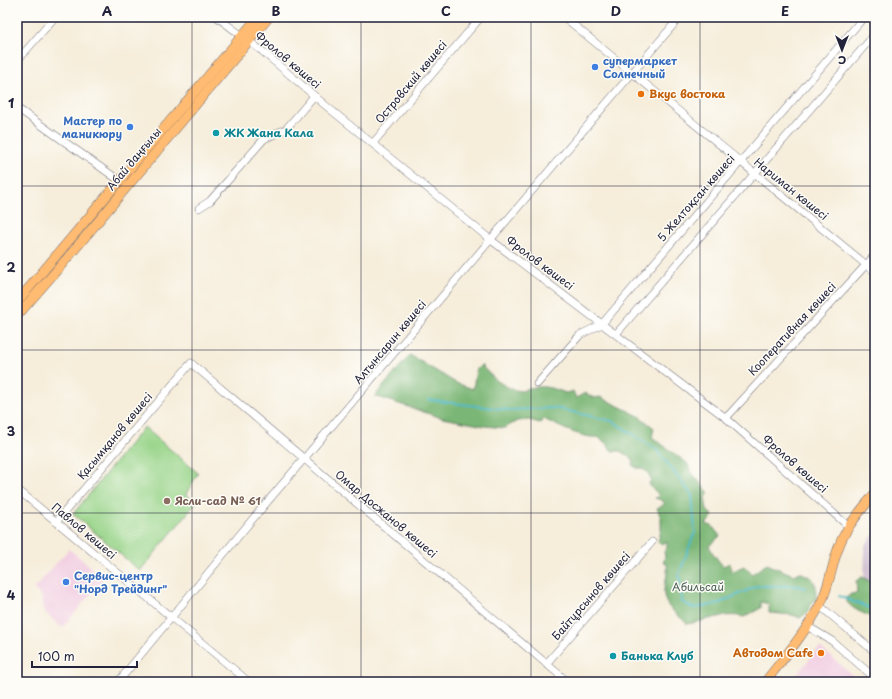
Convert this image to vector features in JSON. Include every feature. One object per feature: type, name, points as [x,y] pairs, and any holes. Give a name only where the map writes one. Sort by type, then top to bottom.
[{"type":"main road","name":"Абай даңғылы","points":[[17,316],[70,255],[245,39],[258,17]]},
{"type":"main road","name":"Абай даңғылы","points":[[17,302],[120,181],[245,39],[269,17]]},
{"type":"main road","points":[[765,682],[794,646],[820,606],[830,580],[838,548],[848,526],[875,493]]},
{"type":"street","points":[[17,61],[55,17]]},
{"type":"street","name":"Фролов көшесі","points":[[218,17],[262,51],[314,96],[491,240],[726,418],[848,526]]},
{"type":"street","name":"Островский көшесі","points":[[374,144],[481,17]]},
{"type":"street","name":"Нариман көшесі","points":[[564,17],[875,272]]},
{"type":"street","name":"Алтынсарин көшесі","points":[[118,682],[250,521],[633,74],[680,17]]},
{"type":"street","name":"5 Желтоқсан көшесі","points":[[537,384],[580,335],[602,324],[864,17]]},
{"type":"street","points":[[616,334],[875,34]]},
{"type":"street","points":[[199,208],[210,201],[264,139],[286,129],[314,96]]},
{"type":"street","points":[[17,108],[120,181]]},
{"type":"street","name":"Кооперативная көшесі","points":[[726,418],[875,255]]},
{"type":"street","name":"Омар Досжанов көшесі","points":[[191,363],[568,682]]},
{"type":"street","name":"Қасымқанов көшесі","points":[[56,522],[191,363]]},
{"type":"street","name":"Павлов көшесі","points":[[17,488],[249,682]]},
{"type":"street","name":"Байтұрсынов көшесі","points":[[546,664],[652,542]]},
{"type":"street","points":[[820,606],[875,652]]},
{"type":"street","points":[[807,626],[832,642],[875,678]]},
{"type":"shaded area","points":[[875,533],[875,584],[864,579],[865,545]]},
{"type":"shaded area","points":[[69,549],[104,578],[62,628],[43,610],[42,597],[34,589]]},
{"type":"shaded area","points":[[820,647],[860,682],[790,682]]},
{"type":"green space","name":"Абильсай","points":[[410,355],[456,383],[473,389],[476,370],[481,365],[503,385],[514,390],[520,391],[540,387],[566,393],[573,391],[576,398],[585,393],[594,398],[600,397],[639,416],[654,428],[652,437],[688,464],[690,471],[709,493],[705,498],[707,510],[713,516],[706,524],[712,526],[720,536],[709,546],[723,566],[730,563],[731,572],[744,566],[752,574],[767,564],[794,575],[800,572],[812,578],[816,586],[816,599],[810,606],[808,612],[800,618],[793,615],[769,613],[769,604],[761,602],[761,608],[744,617],[722,616],[687,624],[669,606],[664,597],[667,564],[663,563],[667,542],[660,544],[658,542],[661,530],[661,518],[657,508],[665,504],[661,500],[655,498],[659,496],[649,484],[651,479],[648,473],[642,468],[637,468],[632,465],[634,460],[620,451],[613,451],[598,437],[578,434],[544,419],[540,423],[529,420],[517,421],[505,428],[485,426],[442,418],[375,396]]},
{"type":"green space","points":[[144,427],[198,473],[186,494],[196,503],[140,571],[73,514]]},
{"type":"green space","points":[[862,577],[875,584],[875,619],[854,609],[845,599],[851,594],[857,593],[856,581]]},
{"type":"waterway","name":"Абильсай","points":[[429,400],[509,410],[555,408],[612,421],[656,449],[692,495],[695,532],[679,574],[682,602],[693,608],[717,604],[757,586],[797,586],[806,588]]},
{"type":"waterway","name":"Абильсай","points":[[839,596],[875,610]]},
{"type":"place","name":"супермаркет Солнечный","points":[[595,67]]},
{"type":"place","name":"Вкус востока","points":[[641,94]]},
{"type":"place","name":"Мастер по маникюру","points":[[130,127]]},
{"type":"place","name":"ЖК Жана Кала","points":[[216,133]]},
{"type":"place","name":"Ясли-сад № 61","points":[[167,501]]},
{"type":"place","name":"Сервис-центр \"Норд Трейдинг\"","points":[[66,582]]},
{"type":"place","name":"Автодом Cafe","points":[[821,653]]},
{"type":"place","name":"Банька Клуб","points":[[613,656]]}]
